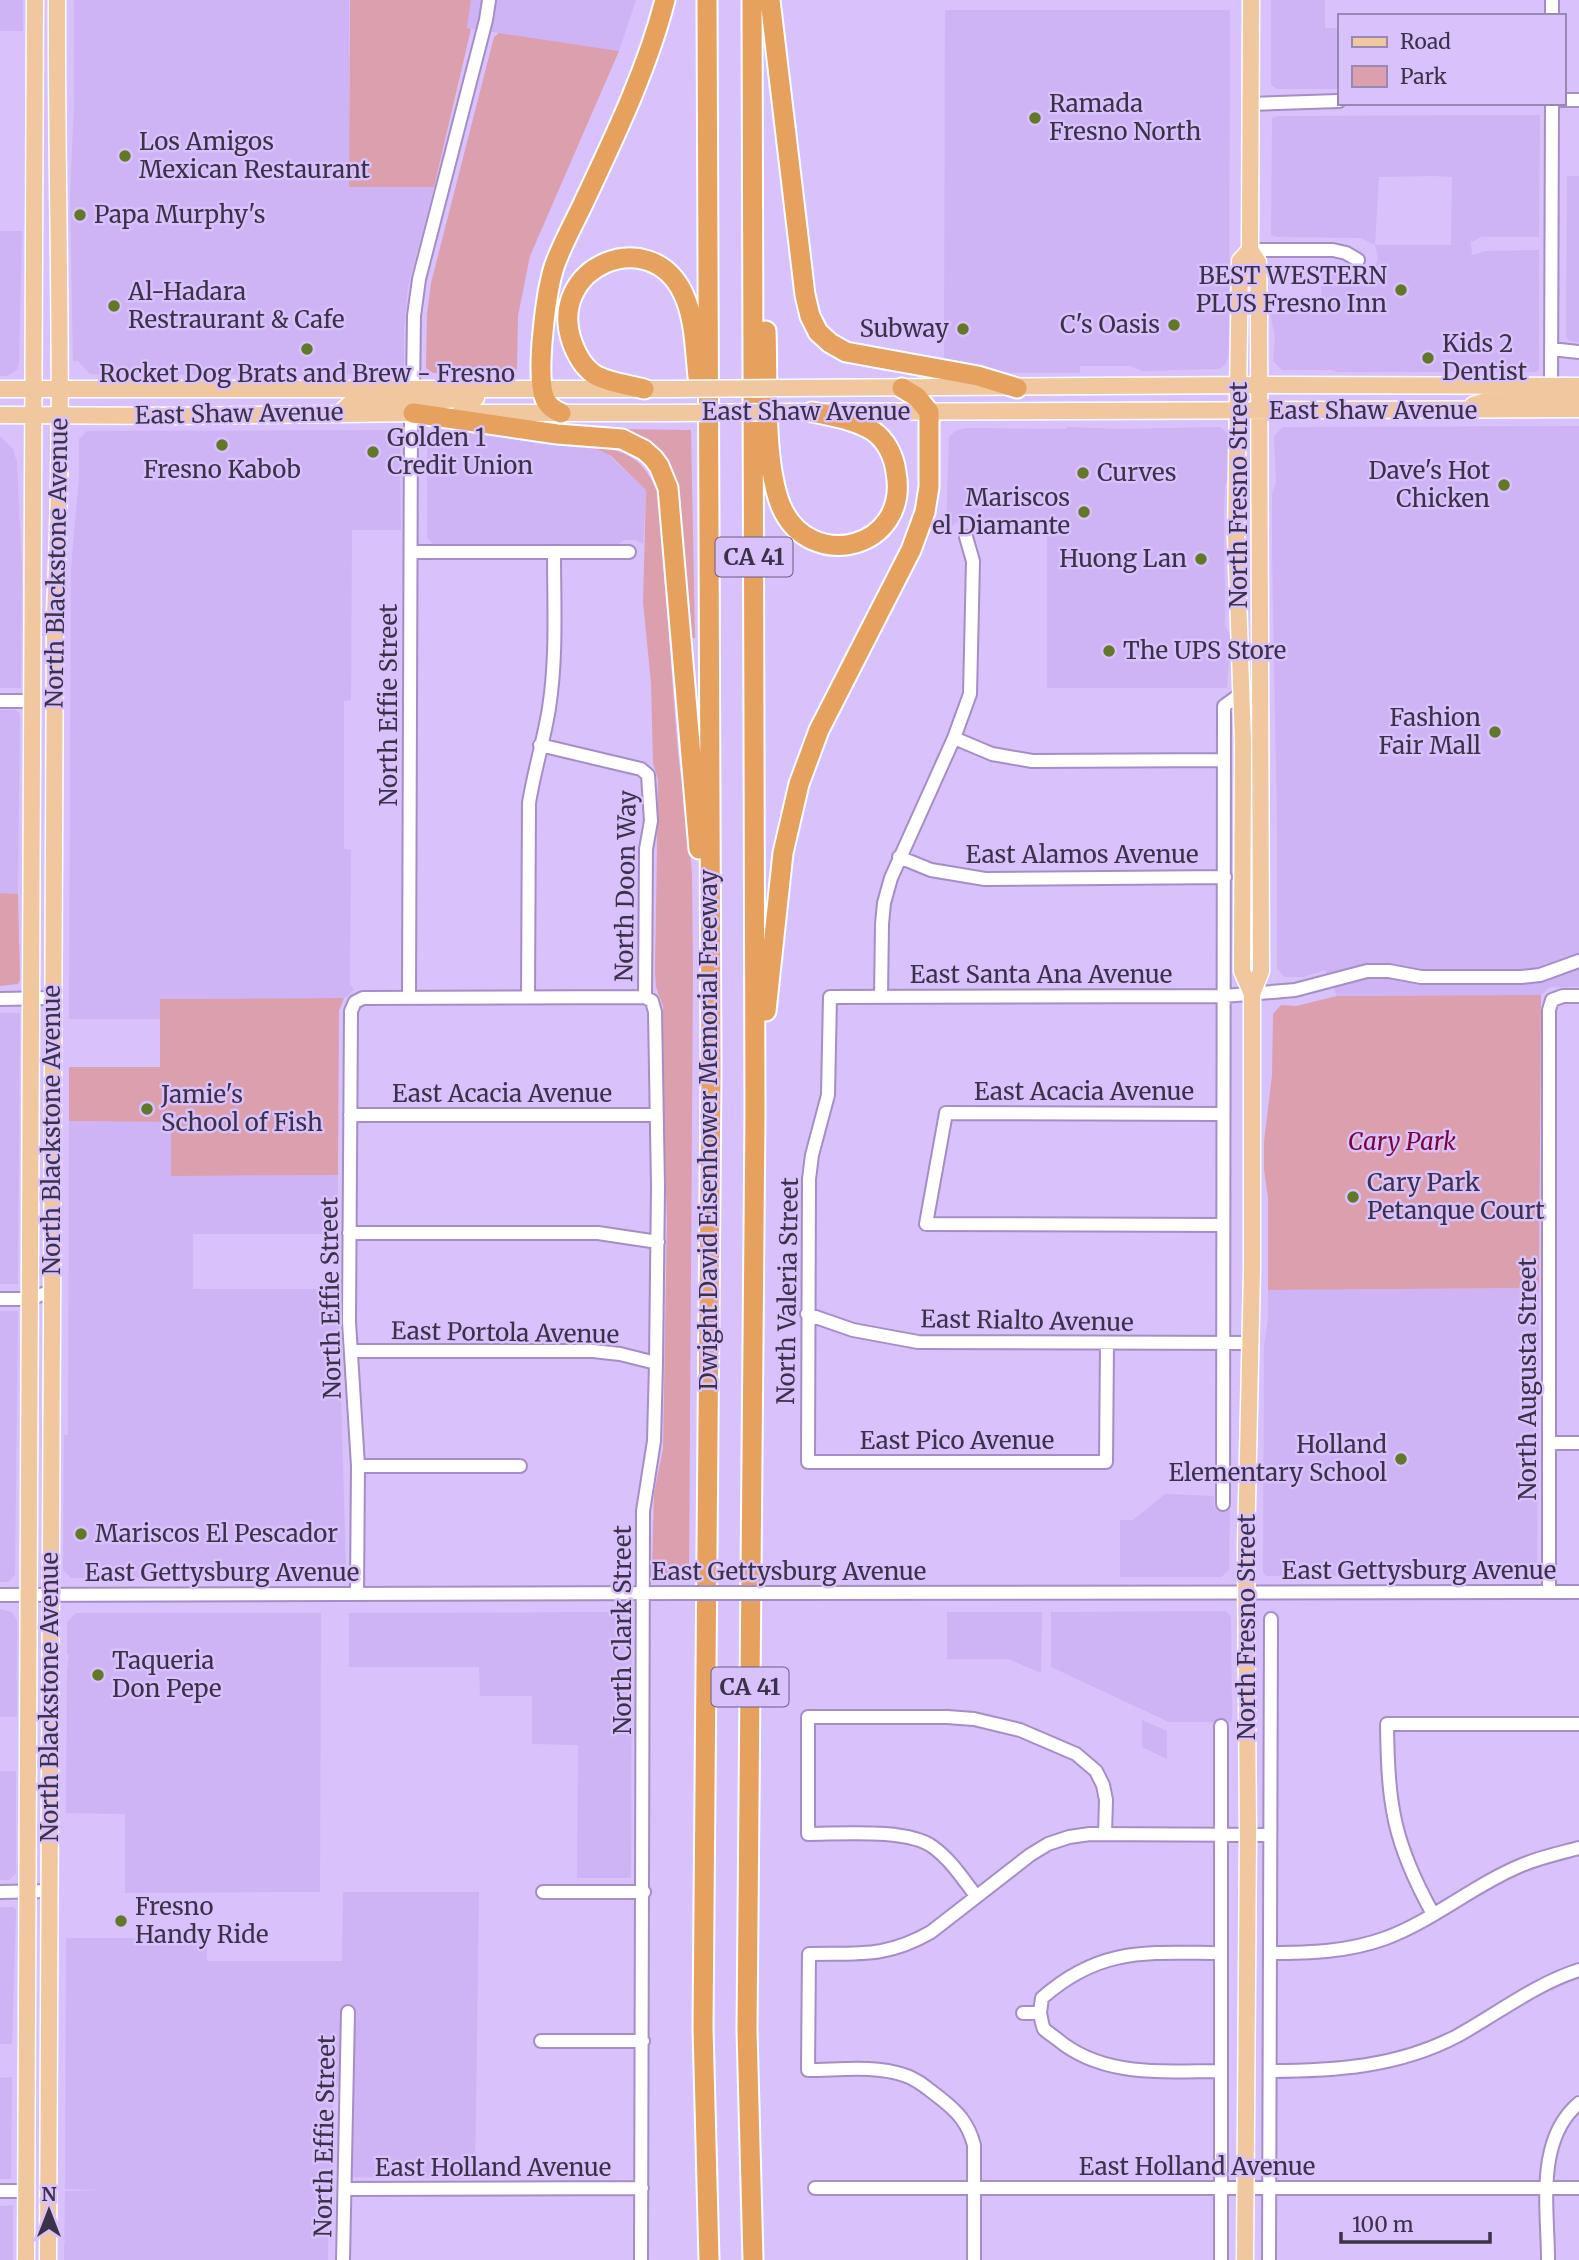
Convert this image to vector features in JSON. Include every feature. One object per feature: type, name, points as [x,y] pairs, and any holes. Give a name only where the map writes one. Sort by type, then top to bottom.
[{"type":"highway","points":[[561,413],[549,405],[543,389],[544,323],[554,269],[565,239],[645,64],[665,0]]},
{"type":"highway","name":"Dwight David Eisenhower Memorial Freeway","points":[[706,0],[711,686],[711,1073],[703,2028],[707,2260]]},
{"type":"highway","name":"Dwight David Eisenhower Memorial Freeway","points":[[752,0],[755,1114],[747,2016],[753,2260]]},
{"type":"highway","points":[[771,0],[805,295],[813,325],[824,338],[846,352],[978,376],[1017,388]]},
{"type":"highway","points":[[753,42],[770,442],[777,494],[797,530],[814,541],[834,545],[867,538],[887,522],[896,505],[898,485],[892,457],[880,438],[868,429],[838,417],[812,412]]},
{"type":"highway","points":[[644,389],[596,375],[581,363],[569,336],[569,304],[577,286],[592,269],[610,260],[634,258],[652,262],[662,268],[678,285],[690,310],[700,401],[701,503],[711,686]]},
{"type":"highway","points":[[755,1114],[780,873],[794,804],[819,730],[892,590],[921,525],[929,487],[929,412],[917,397],[902,388]]},
{"type":"highway","points":[[412,413],[557,434],[622,439],[644,450],[659,466],[665,478],[696,805],[700,917],[711,1073]]},
{"type":"main road","name":"North Blackstone Avenue","points":[[26,2260],[35,0]]},
{"type":"main road","name":"North Blackstone Avenue","points":[[48,2260],[54,700],[60,415],[57,0]]},
{"type":"main road","name":"North Fresno Street","points":[[1244,2260],[1248,1835],[1246,1592],[1251,1343],[1252,994],[1261,971],[1258,262],[1250,250],[1251,0]]},
{"type":"main road","name":"North Fresno Street","points":[[1250,250],[1240,261],[1236,536],[1244,867],[1242,971],[1252,994]]},
{"type":"main road","points":[[1454,410],[1493,399],[1541,398],[1546,396],[1551,386]]},
{"type":"main road","name":"East Shaw Avenue","points":[[0,389],[1579,386]]},
{"type":"main road","points":[[412,413],[413,408],[424,401],[456,401],[543,389]]},
{"type":"main road","points":[[339,414],[352,402],[407,400],[413,390]]},
{"type":"main road","points":[[1543,410],[1555,399],[1579,398]]},
{"type":"main road","name":"East Shaw Avenue","points":[[0,415],[1579,410]]},
{"type":"main road","points":[[33,575],[43,595],[42,689],[45,695],[54,700]]},
{"type":"main road","points":[[1239,617],[1247,623],[1251,668],[1260,681]]},
{"type":"main road","points":[[32,701],[40,706],[44,713],[44,772],[54,784]]},
{"type":"main road","points":[[27,2109],[35,2115],[38,2122],[37,2173],[39,2180],[48,2184]]},
{"type":"main road","points":[[26,2190],[32,2193],[37,2201],[41,2260]]},
{"type":"street","points":[[413,390],[414,316],[419,279],[489,0]]},
{"type":"street","points":[[1250,104],[1338,102]]},
{"type":"street","points":[[1551,386],[1552,105]]},
{"type":"street","points":[[1250,250],[1333,250],[1358,260]]},
{"type":"street","points":[[1551,349],[1579,352]]},
{"type":"street","name":"North Effie Street","points":[[357,1594],[358,1466],[349,1322],[351,1011],[355,1002],[363,998],[409,997],[412,413]]},
{"type":"street","points":[[881,996],[884,903],[900,857],[965,711],[972,676],[973,561],[966,537]]},
{"type":"street","points":[[411,552],[629,552]]},
{"type":"street","points":[[528,997],[529,803],[549,711],[554,659],[554,552]]},
{"type":"street","points":[[1223,1504],[1224,706],[1241,693]]},
{"type":"street","points":[[0,701],[32,701]]},
{"type":"street","points":[[954,738],[992,754],[1032,761],[1224,760]]},
{"type":"street","name":"North Doon Way","points":[[540,745],[641,769],[648,775],[651,821],[646,849],[649,999]]},
{"type":"street","name":"East Alamos Avenue","points":[[900,857],[931,870],[985,880],[1225,877]]},
{"type":"street","name":"East Santa Ana Avenue","points":[[830,997],[1224,996],[1295,990],[1367,971],[1421,976],[1521,977],[1540,975],[1579,961]]},
{"type":"street","name":"North Augusta Street","points":[[1549,1592],[1549,1010],[1552,1000],[1563,996],[1579,996]]},
{"type":"street","points":[[409,997],[649,999]]},
{"type":"street","name":"North Valeria Street","points":[[808,1462],[808,1179],[828,1096],[830,997]]},
{"type":"street","points":[[0,999],[53,998]]},
{"type":"street","name":"North Clark Street","points":[[641,2260],[643,1511],[654,1441],[658,1242],[655,1012],[649,999]]},
{"type":"street","name":"East Acacia Avenue","points":[[1222,1114],[946,1113],[926,1224],[1223,1225]]},
{"type":"street","name":"East Acacia Avenue","points":[[350,1115],[655,1115]]},
{"type":"street","points":[[349,1233],[598,1233],[658,1242]]},
{"type":"street","points":[[0,1299],[30,1298],[51,1291]]},
{"type":"street","name":"East Rialto Avenue","points":[[807,1314],[853,1330],[918,1342],[1251,1343]]},
{"type":"street","name":"East Pico Avenue","points":[[808,1462],[1106,1462],[1107,1343]]},
{"type":"street","name":"East Portola Avenue","points":[[352,1351],[593,1351],[620,1354],[656,1363]]},
{"type":"street","points":[[1549,1443],[1579,1443]]},
{"type":"street","points":[[358,1466],[520,1466]]},
{"type":"street","name":"East Gettysburg Avenue","points":[[0,1595],[1579,1592]]},
{"type":"street","name":"North Fresno Street","points":[[1269,2260],[1271,1619]]},
{"type":"street","points":[[976,1896],[946,1857],[930,1844],[912,1837],[808,1834],[808,1717],[947,1717],[974,1719],[1020,1730],[1076,1754],[1096,1771],[1106,1800],[1105,1834]]},
{"type":"street","points":[[1433,1914],[1413,1879],[1395,1828],[1389,1794],[1387,1724],[1579,1724]]},
{"type":"street","points":[[1221,1726],[1221,2260]]},
{"type":"street","points":[[974,2260],[974,2145],[969,2127],[958,2112],[907,2075],[885,2070],[808,2070],[809,1954],[872,1953],[897,1949],[930,1932],[1048,1844],[1069,1837],[1105,1834],[1270,1835]]},
{"type":"street","points":[[1270,1953],[1319,1953],[1354,1948],[1386,1938],[1522,1865],[1579,1848]]},
{"type":"street","points":[[0,1892],[50,1891]]},
{"type":"street","points":[[543,1892],[644,1892]]},
{"type":"street","points":[[1221,1953],[1117,1956],[1087,1967],[1062,1982],[1042,1998],[1040,2013],[1044,2028],[1064,2046],[1088,2060],[1118,2068],[1148,2071],[1222,2071]]},
{"type":"street","points":[[1269,2071],[1353,2068],[1415,2054],[1455,2037],[1536,1989],[1579,1970]]},
{"type":"street","name":"North Effie Street","points":[[343,2260],[348,2012]]},
{"type":"street","points":[[1023,2013],[1040,2013]]},
{"type":"street","points":[[541,2041],[643,2041]]},
{"type":"street","points":[[1548,2260],[1548,2161],[1552,2139],[1562,2120],[1579,2103]]},
{"type":"street","name":"East Holland Avenue","points":[[345,2189],[642,2188]]},
{"type":"street","name":"East Holland Avenue","points":[[815,2188],[1579,2188]]},
{"type":"street","points":[[0,2191],[26,2190]]},
{"type":"shaded area","points":[[0,0],[23,0],[23,31],[0,31]]},
{"type":"shaded area","points":[[74,0],[349,0],[349,187],[434,187],[408,286],[404,368],[399,374],[90,374],[78,361],[73,361],[70,196],[74,106]]},
{"type":"shaded area","points":[[471,0],[636,0],[619,51],[467,28]]},
{"type":"shaded area","points":[[1271,0],[1325,0],[1325,28],[1338,28],[1338,89],[1277,89],[1271,85]]},
{"type":"shaded area","points":[[945,10],[1230,10],[1229,345],[1227,362],[1220,369],[1142,371],[1131,366],[1080,366],[1080,373],[1012,373],[944,360]]},
{"type":"shaded area","points":[[1540,115],[1539,237],[1482,237],[1471,242],[1472,255],[1486,251],[1539,250],[1539,370],[1282,370],[1273,361],[1275,337],[1270,314],[1308,314],[1309,308],[1321,308],[1322,263],[1334,268],[1347,279],[1359,281],[1374,273],[1378,257],[1375,245],[1361,238],[1271,235],[1272,118]],"holes":[[[1379,177],[1452,177],[1451,245],[1375,245]]]},
{"type":"shaded area","points":[[1567,176],[1579,176],[1579,342],[1569,341],[1566,337]]},
{"type":"shaded area","points":[[0,231],[22,231],[19,364],[17,370],[7,376],[0,376]]},
{"type":"shaded area","points":[[1579,426],[1579,987],[1550,987],[1541,995],[1337,996],[1325,970],[1303,977],[1284,977],[1277,968],[1272,550],[1272,495],[1276,482],[1274,436],[1283,427]]},
{"type":"shaded area","points":[[1220,427],[1229,435],[1229,477],[1225,487],[1224,513],[1225,626],[1231,636],[1227,688],[1047,688],[1047,527],[983,527],[976,520],[966,518],[954,524],[948,532],[946,530],[949,437],[955,431],[965,428]]},
{"type":"shaded area","points":[[434,429],[593,447],[604,451],[646,490],[643,544],[635,540],[624,540],[619,544],[434,545],[427,538],[427,436]]},
{"type":"shaded area","points":[[393,430],[400,436],[401,530],[352,530],[351,700],[344,701],[344,849],[351,850],[350,984],[354,990],[344,998],[161,999],[160,1019],[69,1019],[71,568],[79,478],[79,439],[87,431]]},
{"type":"shaded area","points":[[0,436],[13,449],[17,463],[22,568],[21,688],[0,688]]},
{"type":"shaded area","points":[[0,710],[16,710],[20,714],[18,894],[0,893]]},
{"type":"shaded area","points":[[0,1013],[20,1013],[18,1284],[0,1284]]},
{"type":"shaded area","points":[[69,1121],[171,1122],[171,1176],[338,1175],[338,1234],[193,1234],[193,1289],[338,1289],[346,1569],[339,1577],[71,1578],[63,1570],[64,1435],[68,1435]]},
{"type":"shaded area","name":"Holland Elementary School","points":[[1539,1288],[1537,1572],[1534,1576],[1266,1576],[1263,1572],[1264,1346],[1268,1290]]},
{"type":"shaded area","points":[[0,1311],[18,1311],[15,1575],[8,1582],[0,1582]]},
{"type":"shaded area","points":[[1165,1494],[1214,1496],[1214,1507],[1230,1507],[1229,1570],[1221,1577],[1120,1577],[1120,1520],[1133,1520]]},
{"type":"shaded area","points":[[0,1609],[12,1612],[17,1620],[17,1717],[0,1717]]},
{"type":"shaded area","points":[[1226,1611],[1231,1616],[1232,1722],[1169,1722],[1051,1667],[1051,1612]]},
{"type":"shaded area","points":[[947,1612],[1042,1612],[1041,1673],[1008,1659],[947,1659]]},
{"type":"shaded area","points":[[76,1613],[321,1613],[320,1892],[125,1893],[125,1814],[66,1813],[69,1655],[67,1622]]},
{"type":"shaded area","points":[[349,1613],[632,1614],[631,1878],[577,1878],[578,1745],[532,1744],[532,1696],[480,1696],[479,1667],[349,1667]]},
{"type":"shaded area","points":[[1142,1720],[1167,1731],[1167,1759],[1142,1747]]},
{"type":"shaded area","points":[[0,1771],[16,1771],[16,1873],[9,1880],[0,1880]]},
{"type":"shaded area","points":[[343,1892],[479,1892],[475,2179],[342,2177],[342,2087],[333,2087],[333,2190],[328,2191],[328,2260],[64,2260],[65,2191],[103,2190],[65,2189],[66,1938],[207,1938],[207,1961],[342,1961]]},
{"type":"shaded area","points":[[0,1907],[13,1907],[16,1910],[12,2044],[0,2044]]},
{"type":"shaded area","points":[[12,2077],[11,2179],[0,2179],[0,2078]]},
{"type":"shaded area","points":[[13,2205],[13,2260],[0,2260],[0,2206]]},
{"type":"green space","points":[[350,0],[471,0],[467,28],[471,29],[434,187],[349,187]]},
{"type":"green space","points":[[499,33],[619,51],[530,256],[518,316],[517,369],[513,373],[433,373],[426,368],[427,314],[431,283],[494,37]]},
{"type":"green space","points":[[617,429],[691,430],[695,638],[688,638],[677,490],[673,477],[657,449],[640,437]]},
{"type":"green space","points":[[593,447],[616,451],[634,459],[647,473],[658,494],[678,754],[692,873],[689,1576],[655,1576],[652,1573],[654,1493],[663,1449],[667,1222],[663,1006],[656,987],[655,973],[658,780],[653,763],[651,683],[643,602],[646,490],[611,456]]},
{"type":"green space","points":[[0,893],[18,894],[20,980],[18,984],[0,986]]},
{"type":"green space","name":"Cary Park","points":[[1541,995],[1539,1288],[1268,1290],[1268,1198],[1264,1142],[1272,1075],[1273,1014],[1281,1005],[1296,1006],[1337,996]]},
{"type":"green space","points":[[344,998],[339,1011],[338,1175],[171,1176],[171,1122],[69,1121],[69,1067],[160,1067],[160,999]]},
{"type":"place","name":"Ramada Fresno North","points":[[1035,118]]},
{"type":"place","name":"Los Amigos Mexican Restaurant","points":[[125,156]]},
{"type":"place","name":"Papa Murphy's","points":[[80,215]]},
{"type":"place","name":"BEST WESTERN PLUS Fresno Inn","points":[[1401,290]]},
{"type":"place","name":"Al-Hadara Restraurant & Cafe","points":[[114,306]]},
{"type":"place","name":"C's Oasis","points":[[1174,325]]},
{"type":"place","name":"Subway","points":[[963,329]]},
{"type":"place","name":"Rocket Dog Brats and Brew - Fresno","points":[[307,349]]},
{"type":"place","name":"Kids 2 Dentist","points":[[1428,358]]},
{"type":"place","name":"Fresno Kabob","points":[[222,445]]},
{"type":"place","name":"Golden 1 Credit Union","points":[[373,452]]},
{"type":"place","name":"Curves","points":[[1083,473]]},
{"type":"place","name":"Dave's Hot Chicken","points":[[1504,485]]},
{"type":"place","name":"Mariscos el Diamante","points":[[1084,512]]},
{"type":"place","name":"Huong Lan","points":[[1201,559]]},
{"type":"place","name":"The UPS Store","points":[[1109,651]]},
{"type":"place","name":"Fashion Fair Mall","points":[[1495,732]]},
{"type":"place","name":"Jamie's School of Fish","points":[[147,1109]]},
{"type":"place","name":"Cary Park Petanque Court","points":[[1353,1197]]},
{"type":"place","name":"Holland Elementary School","points":[[1401,1459]]},
{"type":"place","name":"Mariscos El Pescador","points":[[81,1534]]},
{"type":"place","name":"Taqueria Don Pepe","points":[[98,1675]]},
{"type":"place","name":"Fresno Handy Ride","points":[[121,1921]]}]
